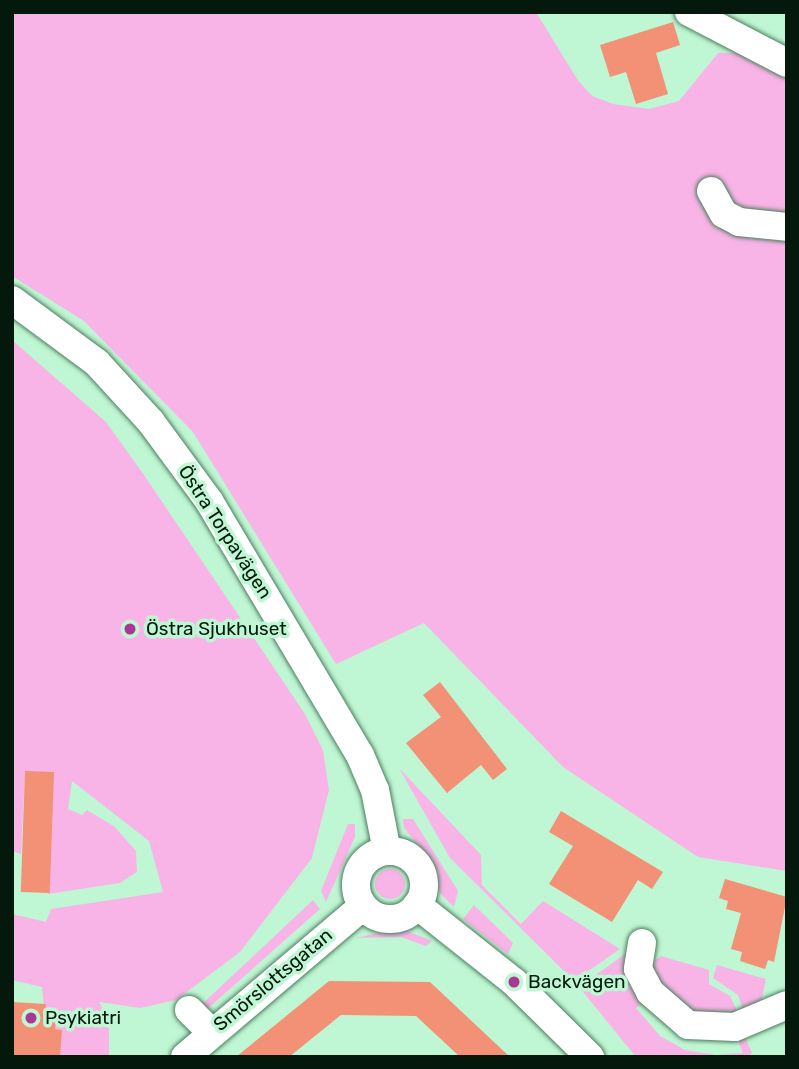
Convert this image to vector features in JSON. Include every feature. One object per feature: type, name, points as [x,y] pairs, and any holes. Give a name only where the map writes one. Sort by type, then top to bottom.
[{"type":"street","points":[[689,12],[787,62]]},
{"type":"street","points":[[711,191],[724,214],[739,222],[787,227]]},
{"type":"street","name":"Östra Torpavägen","points":[[12,300],[97,363],[151,422],[209,501],[360,755],[375,790],[387,851]]},
{"type":"street","points":[[387,851],[402,853],[419,868],[424,883],[417,905],[395,919],[363,906],[359,871],[387,851]]},
{"type":"street","points":[[417,905],[514,982],[590,1057]]},
{"type":"street","name":"Smörslottsgatan","points":[[185,1057],[211,1032],[363,906]]},
{"type":"street","points":[[642,943],[638,969],[650,992],[688,1025],[735,1027],[787,1005]]},
{"type":"street","points":[[189,1010],[211,1032]]},
{"type":"shaded area","points":[[12,12],[536,12],[577,79],[592,96],[613,104],[649,109],[679,101],[718,53],[739,53],[787,77],[787,871],[698,857],[563,767],[424,623],[336,664],[193,432],[84,321],[12,276]]},
{"type":"shaded area","name":"Östra Sjukhuset","points":[[12,340],[106,422],[142,472],[305,714],[323,750],[329,790],[312,858],[240,952],[176,1000],[140,1008],[99,1002],[109,1020],[109,1057],[60,1057],[61,1030],[55,1029],[55,1019],[45,1018],[42,987],[12,980],[12,914],[46,922],[51,909],[163,892],[149,841],[72,781],[68,809],[82,815],[87,810],[115,827],[136,851],[137,872],[120,883],[48,894],[53,772],[25,772],[21,854],[12,851]]},
{"type":"shaded area","points":[[399,768],[481,855],[482,885],[521,924],[543,901],[620,949],[574,981],[450,858]]},
{"type":"shaded area","points":[[403,819],[413,819],[458,891],[454,907],[440,893],[429,858],[404,828]]},
{"type":"shaded area","points":[[348,824],[355,824],[355,837],[326,902],[321,891]]},
{"type":"shaded area","points":[[390,869],[401,873],[405,884],[401,895],[390,899],[379,895],[375,884],[379,873]]},
{"type":"shaded area","points":[[313,900],[320,909],[204,1012],[199,1007]]},
{"type":"shaded area","points":[[474,905],[513,943],[508,954],[463,919]]},
{"type":"shaded area","points":[[400,928],[432,941],[426,946],[401,937],[356,938]]},
{"type":"shaded area","points":[[625,954],[648,1000],[636,1008],[660,1036],[685,1050],[716,1055],[743,1053],[737,1038],[744,1035],[752,1053],[748,1057],[636,1057],[579,987]]},
{"type":"shaded area","points":[[661,956],[709,970],[709,984],[730,996],[739,1015],[707,1017],[683,1008],[646,967]]},
{"type":"shaded area","points":[[717,965],[766,979],[761,1002],[744,1013],[738,995],[713,978]]},
{"type":"building","points":[[673,22],[680,45],[656,53],[668,94],[636,104],[626,72],[610,77],[600,45]]},
{"type":"building","points":[[440,682],[507,769],[493,780],[481,765],[447,793],[406,743],[441,717],[423,695]]},
{"type":"building","points":[[25,771],[54,772],[50,893],[21,892]]},
{"type":"building","points":[[561,811],[663,872],[652,889],[638,880],[612,922],[549,884],[573,846],[549,832]]},
{"type":"building","points":[[725,879],[787,897],[774,962],[768,960],[765,969],[740,961],[742,952],[731,949],[741,913],[726,909],[728,901],[719,898]]},
{"type":"building","points":[[329,981],[430,982],[510,1057],[460,1057],[416,1016],[341,1015],[289,1057],[236,1057]]},
{"type":"building","name":"Psykiatri","points":[[12,1002],[46,1004],[45,1018],[56,1019],[55,1029],[62,1030],[60,1057],[12,1057]]},
{"type":"place","name":"Östra Sjukhuset","points":[[130,629]]},
{"type":"place","name":"Backvägen","points":[[514,982]]},
{"type":"place","name":"Psykiatri","points":[[31,1018]]}]
